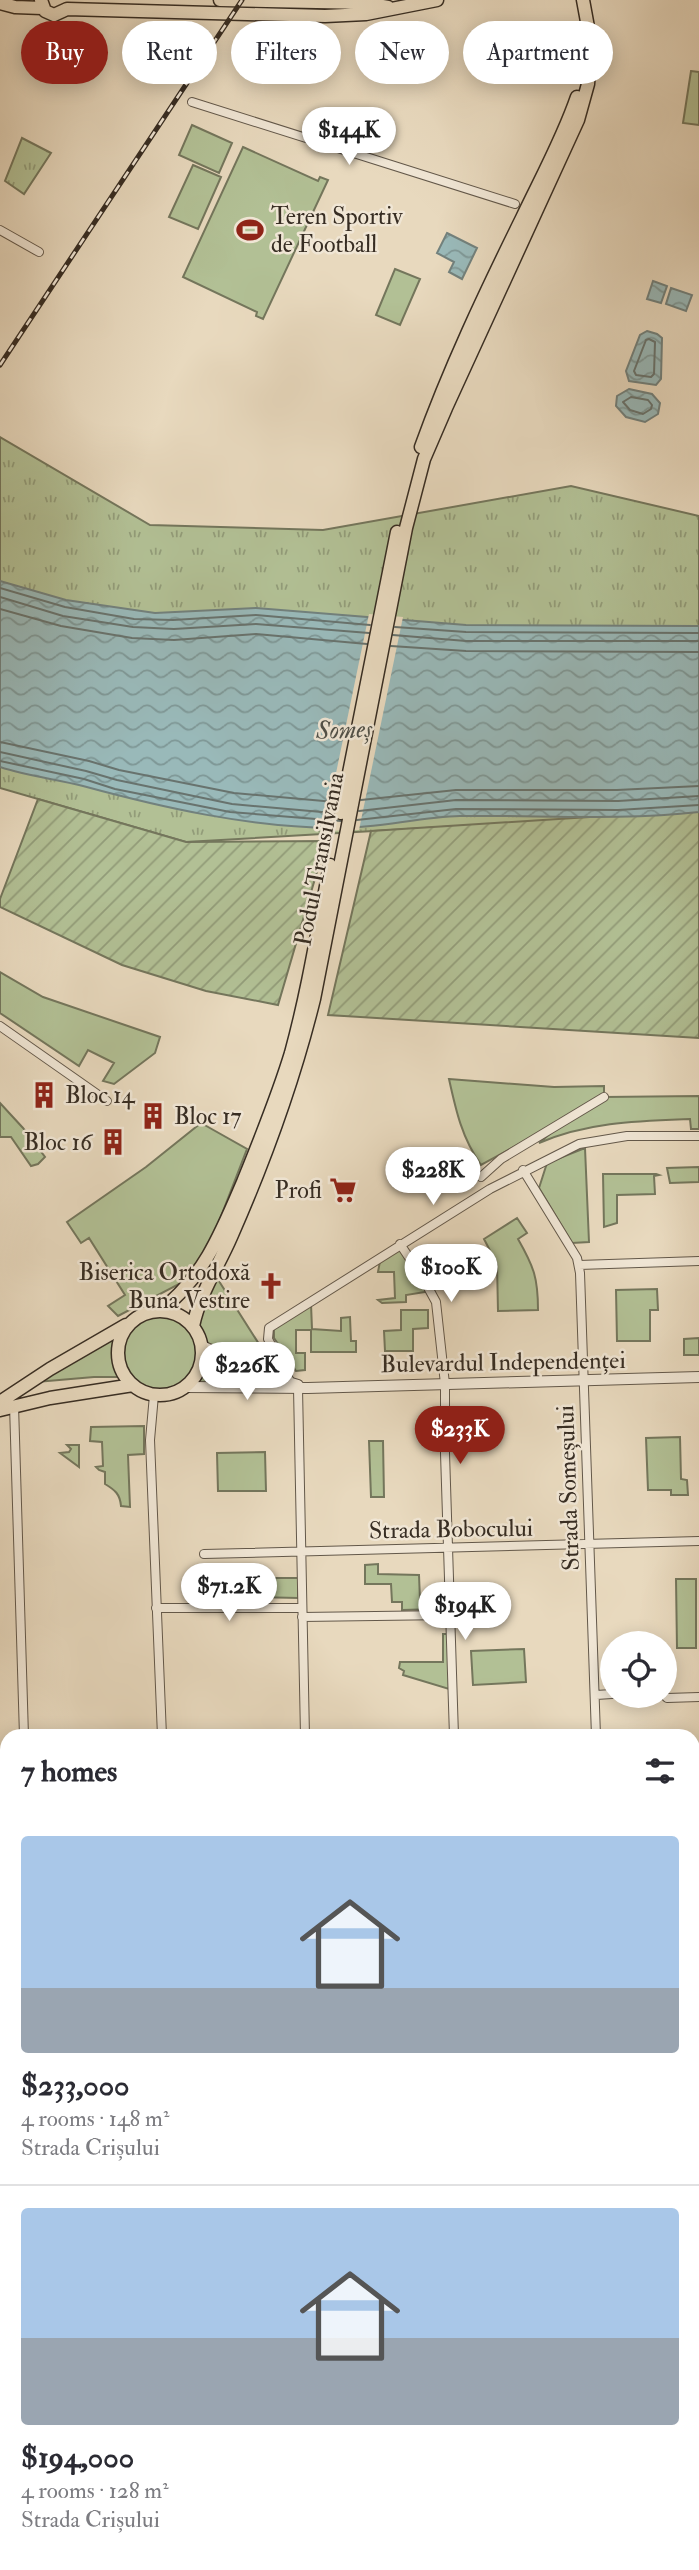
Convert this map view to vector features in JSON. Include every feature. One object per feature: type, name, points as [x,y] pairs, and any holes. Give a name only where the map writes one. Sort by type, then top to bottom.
[{"type":"main road","points":[[220,0],[367,3],[392,8]]},
{"type":"main road","points":[[0,3],[15,8],[42,4],[54,15],[68,4],[325,16],[366,14],[436,0]]},
{"type":"main road","points":[[576,0],[584,36],[580,98]]},
{"type":"main road","points":[[580,98],[588,84],[590,38],[583,0]]},
{"type":"main road","name":"Podul Transilvania","points":[[255,1164],[300,1055],[314,999],[406,528],[424,459],[481,317],[565,150],[580,98]]},
{"type":"main road","points":[[0,1402],[50,1369],[144,1314],[161,1310],[178,1297],[202,1268],[255,1164]]},
{"type":"main road","points":[[193,1326],[201,1296],[231,1238],[255,1164]]},
{"type":"main road","points":[[161,1310],[179,1314],[193,1326],[202,1346],[198,1371],[186,1387]]},
{"type":"main road","points":[[129,1324],[121,1337],[118,1352],[120,1368],[133,1385],[154,1395]]},
{"type":"main road","points":[[0,1410],[74,1393],[133,1385]]},
{"type":"main road","name":"Bulevardul Independenței","points":[[154,1395],[174,1393],[186,1387]]},
{"type":"street","points":[[192,102],[515,204]]},
{"type":"street","points":[[0,230],[39,252]]},
{"type":"street","points":[[0,1027],[107,1101]]},
{"type":"street","points":[[481,1177],[501,1160],[604,1097]]},
{"type":"street","points":[[305,1729],[299,1386],[268,1339],[269,1328],[400,1244],[523,1170],[579,1144],[627,1136],[699,1136]]},
{"type":"street","name":"Strada Someșului","points":[[523,1170],[579,1265],[596,1729]]},
{"type":"street","points":[[400,1244],[436,1302],[445,1384],[447,1549],[454,1729]]},
{"type":"street","points":[[579,1265],[699,1261]]},
{"type":"street","name":"Bulevardul Independenței","points":[[202,1346],[299,1386]]},
{"type":"street","name":"Bulevardul Independenței","points":[[186,1387],[699,1377]]},
{"type":"street","points":[[154,1395],[150,1440],[162,1729]]},
{"type":"street","points":[[14,1405],[24,1729]]},
{"type":"street","name":"Strada Bobocului","points":[[204,1554],[699,1541]]},
{"type":"street","points":[[156,1608],[449,1615]]},
{"type":"street","points":[[677,1698],[699,1698]]},
{"type":"green space","points":[[691,71],[699,72],[699,125],[683,123]]},
{"type":"green space","points":[[192,125],[232,143],[219,173],[179,155]]},
{"type":"green space","points":[[22,138],[51,153],[24,194],[5,181]]},
{"type":"green space","points":[[243,147],[318,181],[320,177],[328,180],[263,319],[256,316],[257,312],[183,277]]},
{"type":"green space","points":[[193,165],[221,177],[198,229],[169,217]]},
{"type":"green space","points":[[395,269],[420,279],[400,325],[376,315]]},
{"type":"green space","points":[[0,437],[150,525],[323,530],[571,486],[699,516],[699,812],[186,842],[0,788]]},
{"type":"green space","points":[[38,799],[186,842],[326,841],[278,1005],[206,991],[122,965],[0,907],[0,899]]},
{"type":"green space","points":[[699,810],[699,1038],[328,1015],[371,831]]},
{"type":"green space","points":[[0,972],[43,997],[160,1037],[155,1053],[114,1084],[103,1081],[114,1063],[88,1050],[79,1066],[0,1013]]},
{"type":"green space","points":[[449,1079],[554,1087],[604,1086],[604,1097],[699,1096],[699,1129],[691,1129],[690,1119],[632,1122],[576,1131],[539,1143],[563,1123],[481,1165],[464,1134]]},
{"type":"green space","points":[[0,1103],[45,1157],[38,1164],[31,1166],[11,1137],[0,1137]]},
{"type":"green space","points":[[201,1123],[247,1149],[213,1237],[200,1262],[183,1282],[118,1316],[108,1306],[125,1295],[89,1238],[81,1243],[67,1222],[146,1167]]},
{"type":"green space","points":[[585,1148],[589,1242],[572,1243],[539,1188],[547,1163]]},
{"type":"green space","points":[[699,1167],[699,1182],[670,1183],[667,1168]]},
{"type":"green space","points":[[603,1174],[659,1175],[654,1176],[655,1194],[617,1195],[617,1223],[604,1227]]},
{"type":"green space","points":[[517,1218],[527,1233],[518,1239],[534,1273],[538,1310],[498,1311],[497,1264],[484,1239]]},
{"type":"green space","points":[[400,1244],[431,1291],[406,1295],[406,1302],[382,1303],[378,1300],[395,1298],[394,1272],[378,1272],[381,1256]]},
{"type":"green space","points":[[217,1278],[280,1377],[203,1341],[199,1315]]},
{"type":"green space","points":[[657,1289],[658,1310],[650,1310],[650,1341],[617,1341],[616,1290]]},
{"type":"green space","points":[[311,1304],[312,1329],[341,1331],[341,1318],[350,1317],[351,1341],[356,1341],[356,1352],[311,1352],[311,1330],[296,1330],[296,1353],[305,1353],[305,1370],[296,1371],[274,1338],[274,1328]]},
{"type":"green space","points":[[401,1310],[428,1310],[428,1328],[413,1329],[413,1351],[385,1351],[384,1331],[401,1330]]},
{"type":"green space","points":[[152,1311],[168,1311],[184,1318],[195,1329],[202,1345],[199,1369],[190,1383],[168,1395],[152,1395],[136,1388],[125,1377],[118,1361],[118,1345],[125,1329],[136,1318]]},
{"type":"green space","points":[[120,1333],[115,1355],[122,1377],[36,1382]]},
{"type":"green space","points":[[699,1338],[699,1355],[684,1355],[684,1339]]},
{"type":"green space","points":[[204,1348],[293,1385],[190,1385],[203,1369]]},
{"type":"green space","points":[[144,1426],[144,1454],[128,1455],[130,1507],[121,1506],[116,1493],[105,1484],[105,1472],[96,1467],[103,1466],[102,1442],[90,1441],[91,1427]]},
{"type":"green space","points":[[680,1437],[681,1479],[687,1480],[688,1495],[671,1495],[671,1490],[648,1490],[646,1438]]},
{"type":"green space","points":[[369,1441],[383,1441],[384,1497],[371,1497]]},
{"type":"green space","points":[[67,1445],[79,1445],[79,1467],[60,1453],[69,1452],[71,1449]]},
{"type":"green space","points":[[265,1452],[266,1491],[218,1491],[217,1453]]},
{"type":"green space","points":[[378,1564],[378,1574],[419,1575],[420,1600],[438,1600],[438,1609],[402,1610],[402,1602],[392,1602],[391,1584],[365,1584],[365,1565]]},
{"type":"green space","points":[[241,1578],[298,1578],[298,1598],[254,1597],[254,1588]]},
{"type":"green space","points":[[676,1579],[696,1579],[696,1648],[677,1648]]},
{"type":"green space","points":[[443,1634],[450,1634],[449,1689],[403,1675],[404,1671],[399,1668],[400,1662],[443,1662]]},
{"type":"green space","points":[[524,1649],[526,1682],[473,1685],[471,1651]]},
{"type":"water","points":[[447,233],[477,248],[462,279],[449,272],[454,262],[437,253]]},
{"type":"water","points":[[653,281],[667,286],[661,303],[647,299]]},
{"type":"water","points":[[671,288],[692,295],[686,311],[666,304]]},
{"type":"water","points":[[647,331],[662,338],[661,379],[656,385],[629,381],[626,371],[640,335]]},
{"type":"water","points":[[629,389],[652,394],[660,403],[658,414],[645,422],[626,417],[616,406],[617,396]]},
{"type":"water","name":"Someș","points":[[0,581],[66,600],[155,613],[256,608],[466,625],[699,626],[699,812],[610,817],[460,816],[349,828],[301,827],[176,809],[0,767]]},
{"type":"pier","points":[[369,614],[403,617],[359,830],[324,831]]},
{"type":"railway","points":[[0,365],[242,0]]},
{"type":"place","name":"Teren Sportiv de Football","points":[[250,230]]},
{"type":"place","name":"Bloc 14","points":[[44,1095]]},
{"type":"place","name":"Bloc 17","points":[[153,1116]]},
{"type":"place","name":"Bloc 16","points":[[113,1142]]},
{"type":"place","name":"Profi","points":[[343,1190]]},
{"type":"place","name":"Biserica Ortodoxă Buna Vestire","points":[[271,1286]]}]
